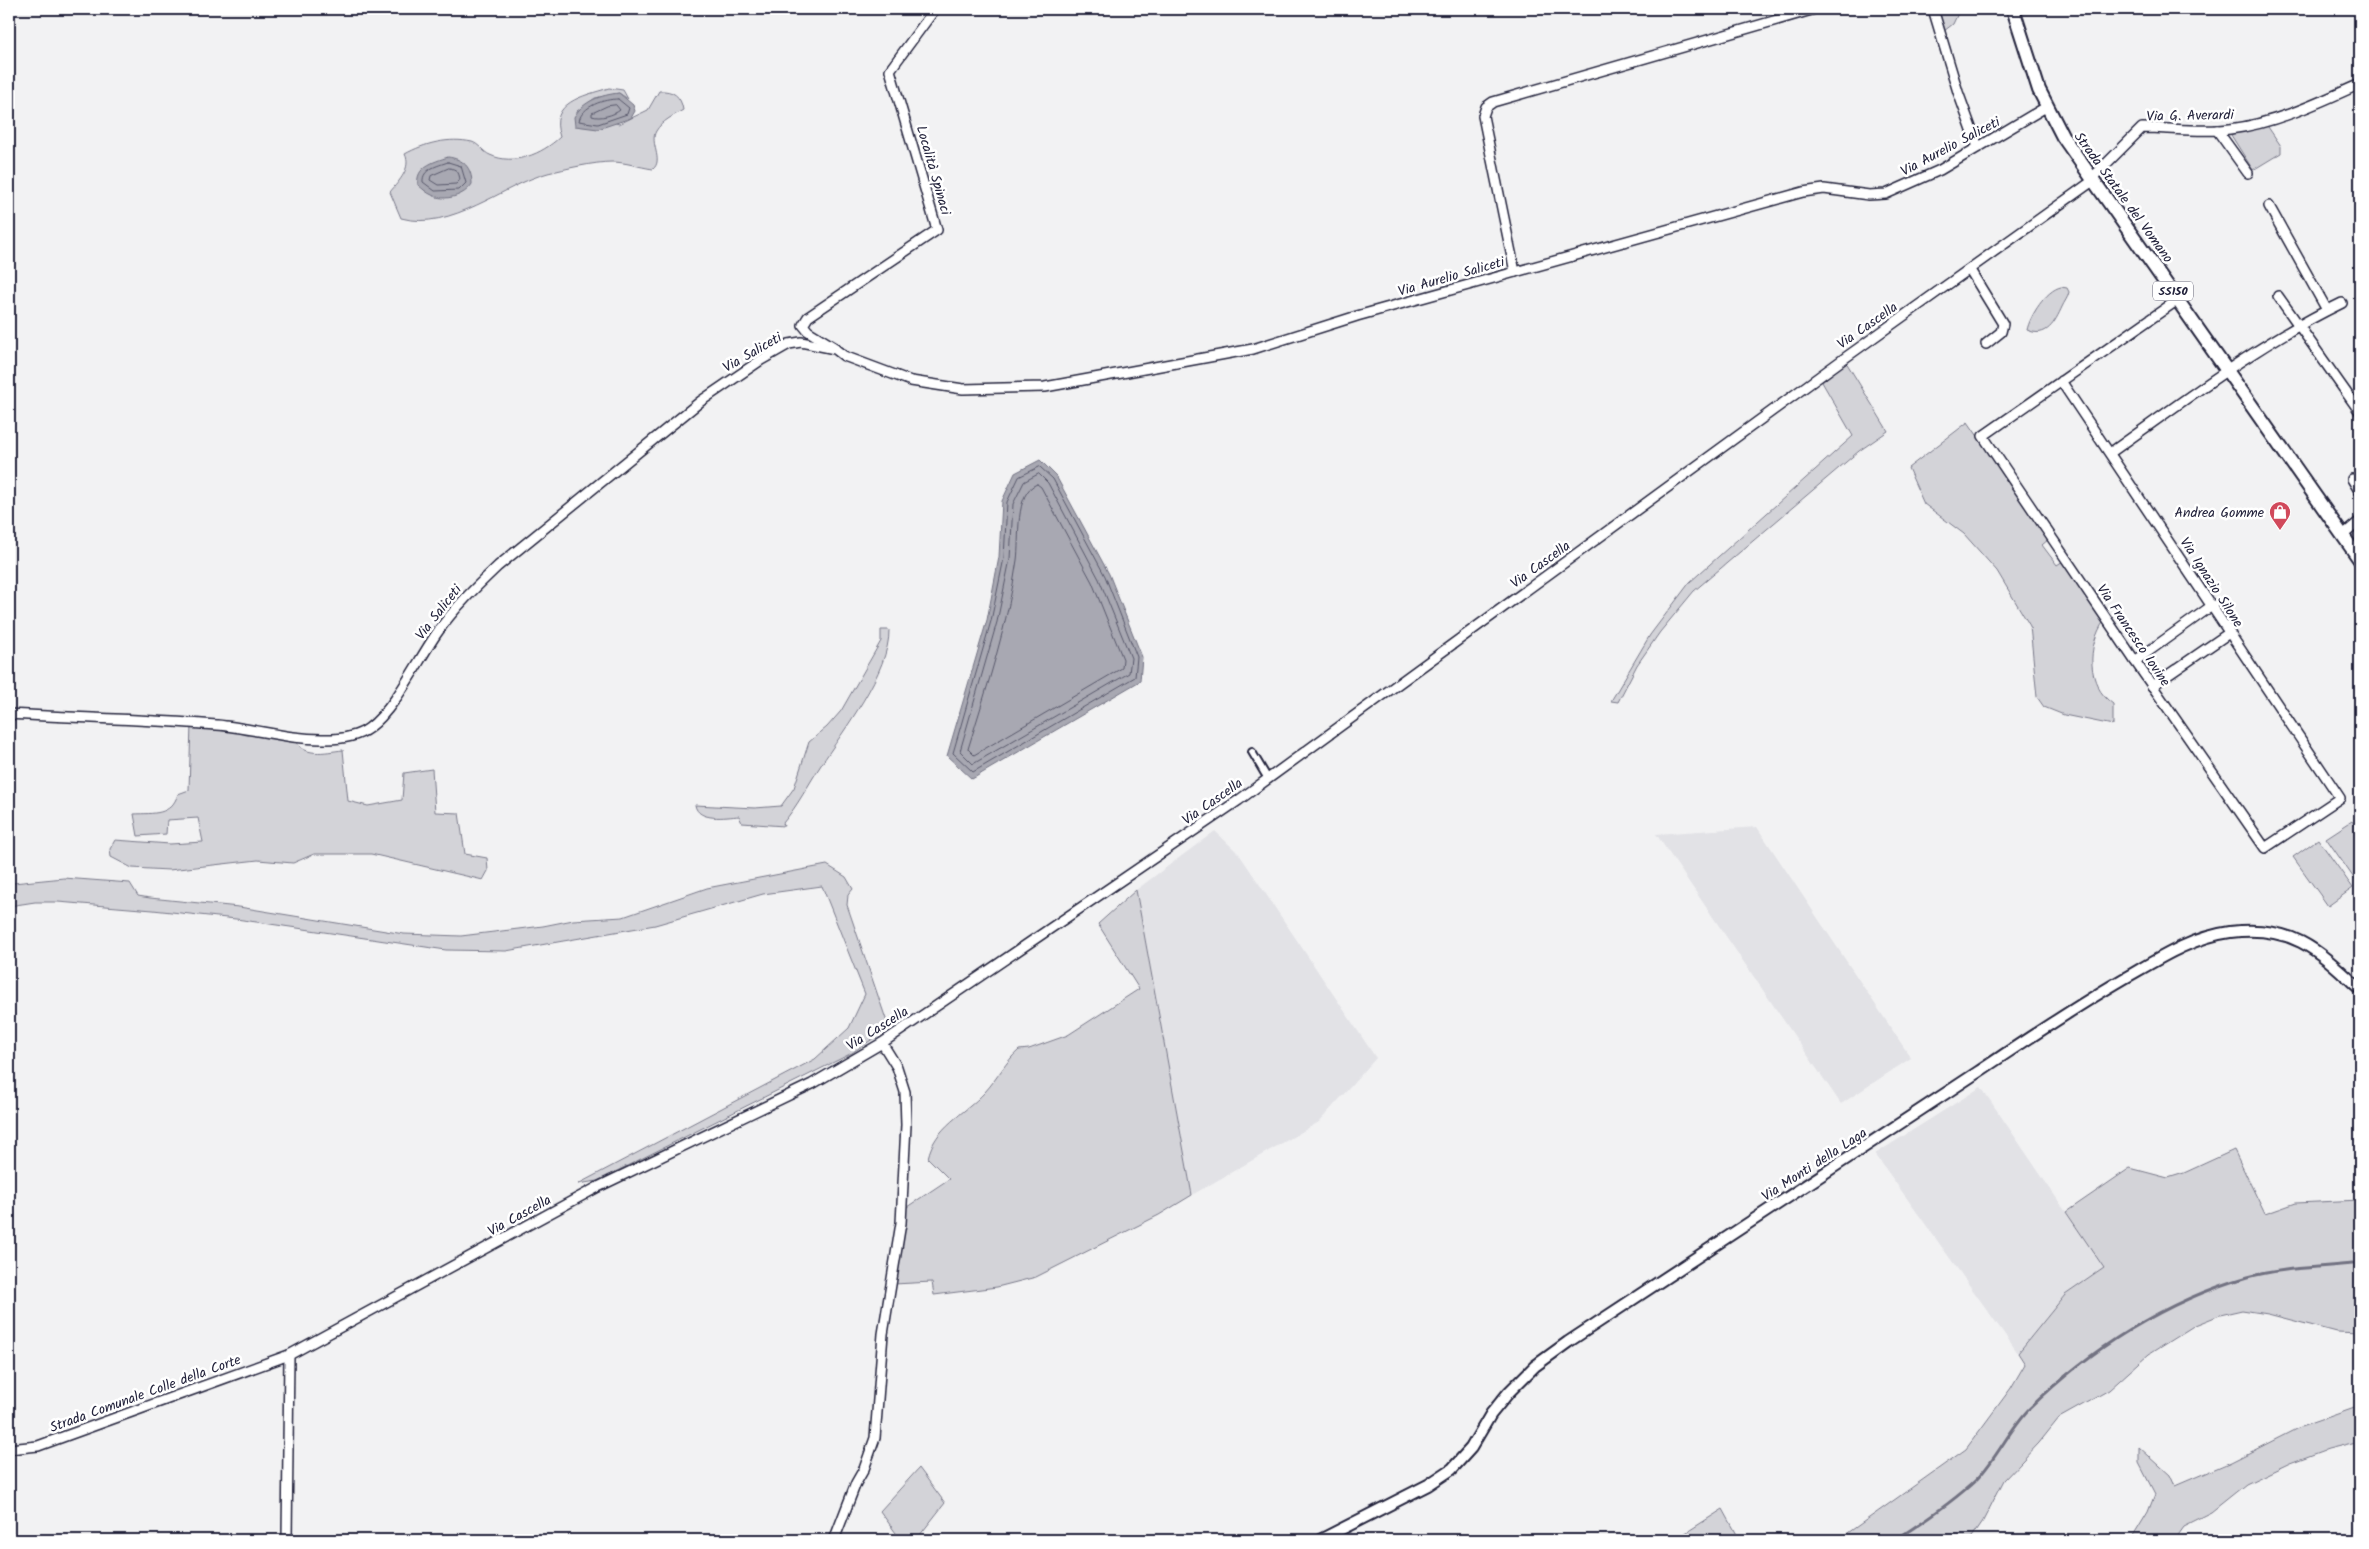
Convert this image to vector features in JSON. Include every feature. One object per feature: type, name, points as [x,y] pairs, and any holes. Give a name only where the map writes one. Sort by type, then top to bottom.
[{"type":"main road","name":"Strada Statale del Vomano","points":[[2013,9],[2032,72],[2046,108],[2063,137],[2179,299],[2360,560]]},
{"type":"street","name":"Località Spinaci","points":[[844,356],[831,344],[808,331],[803,325],[808,317],[937,230],[890,70],[935,9]]},
{"type":"street","points":[[1515,272],[1483,116],[1486,107],[1493,102],[1544,86],[1815,9]]},
{"type":"street","points":[[1933,9],[1963,106],[1978,147]]},
{"type":"street","name":"Via G. Averardi","points":[[2093,179],[2142,128],[2217,130],[2239,128],[2264,121],[2360,84]]},
{"type":"street","name":"Via Aurelio Saliceti","points":[[844,356],[926,385],[963,390],[1045,387],[1253,349],[1357,316],[1803,192],[1824,189],[1868,195],[1886,194],[1940,170],[2046,108]]},
{"type":"street","points":[[2217,130],[2248,173]]},
{"type":"street","name":"Via Cascella","points":[[289,1355],[598,1187],[812,1084],[882,1043],[1268,779],[2093,179]]},
{"type":"street","points":[[2269,206],[2327,310]]},
{"type":"street","points":[[1970,270],[2003,324],[2001,332],[1986,344]]},
{"type":"street","points":[[2278,296],[2360,412]]},
{"type":"street","points":[[2062,381],[2179,299]]},
{"type":"street","points":[[2110,453],[2227,370],[2298,326],[2342,304]]},
{"type":"street","name":"Via Saliceti","points":[[9,714],[171,721],[230,726],[324,739],[344,738],[362,732],[380,719],[438,631],[466,596],[498,566],[702,402],[738,375],[789,344],[801,342],[816,345],[835,350],[844,356]]},
{"type":"street","name":"Via Francesco Iovine","points":[[2062,381],[1983,436],[2152,686],[2265,848]]},
{"type":"street","name":"Via Ignazio Silone","points":[[2062,381],[2340,798],[2265,848]]},
{"type":"street","points":[[2352,479],[2360,492]]},
{"type":"street","points":[[2343,535],[2360,521]]},
{"type":"street","points":[[2135,661],[2213,605]]},
{"type":"street","points":[[2152,686],[2229,633]]},
{"type":"street","points":[[1252,752],[1268,779]]},
{"type":"street","name":"Via Monti della Laga","points":[[1320,1540],[1428,1485],[1452,1469],[1466,1455],[1495,1408],[1517,1383],[1541,1361],[1568,1342],[2072,1009],[2170,953],[2197,940],[2230,932],[2278,932],[2295,937],[2306,944],[2360,989]]},
{"type":"street","points":[[834,1540],[875,1438],[883,1334],[902,1223],[906,1143],[905,1092],[897,1067],[882,1043]]},
{"type":"street","points":[[287,1540],[289,1355]]},
{"type":"street","name":"Strada Comunale Colle della Corte","points":[[9,1449],[38,1446],[289,1355]]},
{"type":"shaded area","points":[[1937,9],[1960,9],[1953,24],[1944,31]]},
{"type":"shaded area","points":[[609,88],[623,90],[628,99],[619,93],[595,98],[577,111],[619,124],[648,110],[659,91],[672,93],[680,101],[683,110],[658,127],[654,136],[657,161],[653,169],[612,162],[580,166],[531,179],[458,213],[439,219],[420,221],[401,218],[390,192],[401,179],[406,169],[407,159],[405,154],[429,144],[455,140],[477,144],[488,154],[499,158],[518,159],[527,157],[545,149],[560,137],[559,116],[563,108],[570,102]]},
{"type":"shaded area","points":[[2266,124],[2281,146],[2281,153],[2253,170],[2231,135],[2239,130]]},
{"type":"shaded area","points":[[2067,288],[2069,292],[2053,323],[2045,331],[2034,332],[2027,330],[2031,318],[2044,298],[2055,289]]},
{"type":"shaded area","points":[[1846,362],[1888,431],[1859,451],[1694,591],[1660,632],[1637,665],[1618,702],[1611,701],[1650,635],[1690,582],[1853,436],[1822,382]]},
{"type":"shaded area","points":[[1968,422],[2049,539],[2042,545],[2057,565],[2063,561],[2104,621],[2094,642],[2092,665],[2098,687],[2113,704],[2113,725],[2064,715],[2044,707],[2037,697],[2030,626],[1997,571],[1964,534],[1924,504],[1908,468]]},
{"type":"shaded area","points":[[881,630],[889,630],[887,646],[874,682],[783,823],[784,826],[742,823],[739,816],[713,817],[701,814],[697,810],[695,805],[755,808],[781,806],[794,788],[809,742],[827,727],[841,711],[881,641]]},
{"type":"shaded area","points":[[191,724],[294,739],[303,749],[309,751],[343,750],[348,801],[368,806],[402,800],[404,773],[432,769],[435,812],[459,813],[465,854],[487,858],[488,871],[483,880],[371,854],[314,854],[293,863],[258,860],[169,870],[132,868],[111,857],[110,849],[115,840],[170,844],[203,842],[198,818],[167,820],[166,834],[138,836],[134,814],[155,813],[166,810],[175,801],[178,794],[189,790]]},
{"type":"shaded area","points":[[2352,821],[2360,833],[2360,887],[2326,838]]},
{"type":"shaded area","points":[[1757,827],[1911,1058],[1841,1104],[1656,834]]},
{"type":"shaded area","points":[[1215,831],[1239,854],[1376,1058],[1319,1122],[1192,1195],[1136,890]]},
{"type":"shaded area","points":[[2318,839],[2353,888],[2328,906],[2293,857]]},
{"type":"shaded area","points":[[827,865],[846,877],[853,889],[848,895],[847,905],[889,1028],[852,1053],[597,1181],[578,1184],[815,1059],[849,1028],[865,994],[822,886],[763,894],[655,925],[506,951],[446,950],[236,919],[153,910],[58,902],[35,902],[9,906],[10,866],[13,883],[64,878],[130,883],[138,896],[150,898],[239,907],[404,934],[461,936],[543,926],[573,920],[623,917],[707,888]]},
{"type":"shaded area","points":[[1136,890],[1192,1195],[1159,1215],[1036,1277],[997,1287],[934,1295],[932,1282],[894,1284],[904,1209],[949,1179],[928,1158],[937,1137],[985,1092],[1019,1050],[1029,1049],[1068,1035],[1139,989],[1098,924]]},
{"type":"shaded area","points":[[1981,1087],[2104,1268],[2065,1295],[2018,1353],[1875,1154]]},
{"type":"shaded area","points":[[2234,1150],[2265,1214],[2296,1203],[2360,1200],[2360,1333],[2337,1332],[2268,1314],[2242,1310],[2220,1315],[2195,1325],[2149,1354],[2109,1390],[2059,1418],[2039,1443],[2004,1480],[1983,1521],[1970,1540],[1838,1540],[1966,1449],[2011,1388],[2025,1364],[2018,1353],[2065,1295],[2104,1268],[2066,1212],[2130,1168],[2168,1178],[2184,1173]]},
{"type":"shaded area","points":[[2360,1406],[2360,1441],[2328,1449],[2290,1463],[2246,1484],[2211,1512],[2183,1526],[2173,1540],[2131,1540],[2148,1512],[2155,1494],[2139,1463],[2139,1447],[2170,1475],[2175,1486],[2231,1462],[2298,1428]]},
{"type":"shaded area","points":[[919,1468],[945,1503],[916,1540],[901,1540],[880,1511]]},
{"type":"shaded area","points":[[1723,1509],[1740,1540],[1674,1540],[1676,1539]]},
{"type":"water","points":[[619,93],[633,105],[635,111],[631,118],[598,129],[575,126],[574,117],[587,103],[599,97]]},
{"type":"water","points":[[448,157],[466,165],[472,178],[472,184],[464,192],[454,197],[437,197],[418,185],[419,174],[426,166]]},
{"type":"water","points":[[1040,460],[1056,476],[1109,574],[1142,657],[1140,681],[972,779],[947,756],[987,620],[999,557],[1002,501],[1015,473]]},
{"type":"waterway","points":[[1895,1540],[1938,1511],[1977,1479],[2029,1409],[2077,1366],[2103,1347],[2158,1313],[2187,1299],[2248,1277],[2290,1269],[2360,1263]]},
{"type":"place","name":"Andrea Gomme","points":[[2280,531]]}]
